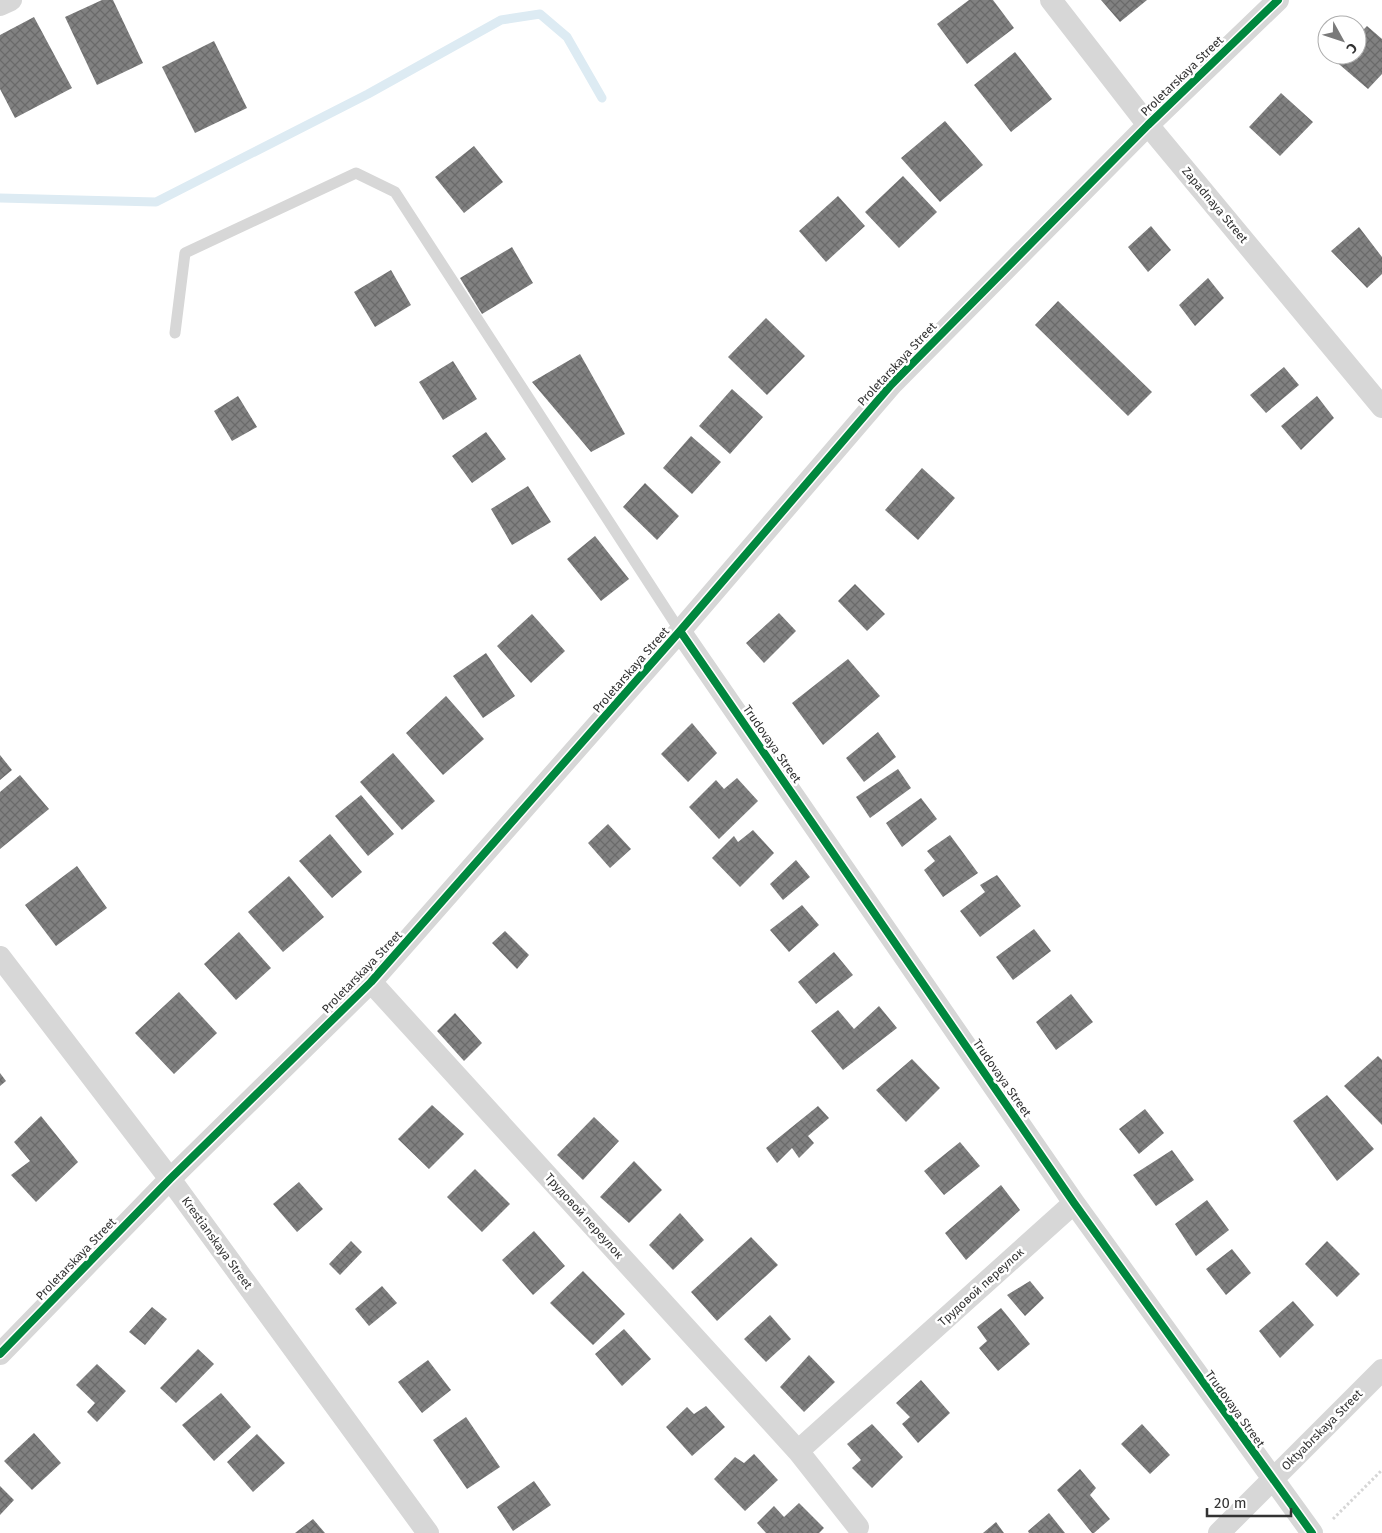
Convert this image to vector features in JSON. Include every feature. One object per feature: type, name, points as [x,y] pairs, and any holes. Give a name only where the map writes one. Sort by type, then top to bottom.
[{"type":"street","points":[[0,5],[11,0]]},
{"type":"street","name":"Zapadnaya Street","points":[[1051,0],[1148,125],[1382,408]]},
{"type":"street","name":"Proletarskaya Street","points":[[0,1354],[170,1179],[371,982],[680,631],[891,385],[1148,125],[1278,0]]},
{"type":"street","name":"Trudovaya Street","points":[[680,631],[1074,1204],[1312,1533]]},
{"type":"street","name":"Krestianskaya Street","points":[[0,957],[170,1179],[428,1533]]},
{"type":"street","name":"Трудовой переулок","points":[[371,982],[798,1451],[858,1527]]},
{"type":"street","name":"Трудовой переулок","points":[[798,1451],[1074,1204]]},
{"type":"street","name":"Oktyabrskaya Street","points":[[1218,1533],[1382,1370]]},
{"type":"lane","points":[[175,333],[185,252],[356,173],[395,192],[680,631]]},
{"type":"path","points":[[1333,1519],[1382,1470]]},
{"type":"building","points":[[102,0],[113,0],[143,63],[97,85],[65,17]]},
{"type":"building","points":[[969,0],[993,0],[1014,28],[967,64],[937,24]]},
{"type":"building","points":[[1101,0],[1147,0],[1120,22]]},
{"type":"building","points":[[34,17],[72,88],[15,118],[0,89],[0,35]]},
{"type":"building","points":[[1367,26],[1382,39],[1382,74],[1368,89],[1340,65],[1367,65]]},
{"type":"building","points":[[214,41],[247,108],[195,133],[162,67]]},
{"type":"building","points":[[1015,52],[1052,99],[1011,132],[974,85]]},
{"type":"building","points":[[1281,93],[1313,122],[1280,156],[1249,127]]},
{"type":"building","points":[[945,121],[983,165],[940,202],[901,158]]},
{"type":"building","points":[[474,146],[503,182],[464,213],[435,177]]},
{"type":"building","points":[[903,176],[937,212],[899,248],[865,212]]},
{"type":"building","points":[[838,196],[865,226],[826,262],[799,231]]},
{"type":"building","points":[[1151,226],[1171,250],[1148,272],[1128,247]]},
{"type":"building","points":[[1359,227],[1382,257],[1382,274],[1367,288],[1331,251]]},
{"type":"building","points":[[512,247],[533,283],[482,314],[460,278]]},
{"type":"building","points":[[391,270],[411,305],[375,327],[354,292]]},
{"type":"building","points":[[1208,278],[1224,298],[1195,326],[1179,305]]},
{"type":"building","points":[[1058,301],[1152,392],[1128,416],[1035,325]]},
{"type":"building","points":[[766,318],[805,356],[767,395],[728,357]]},
{"type":"building","points":[[580,354],[625,434],[591,452],[532,382]]},
{"type":"building","points":[[453,361],[477,399],[443,420],[419,382]]},
{"type":"building","points":[[1284,367],[1299,385],[1266,413],[1250,395]]},
{"type":"building","points":[[732,389],[763,417],[730,454],[699,426]]},
{"type":"building","points":[[238,396],[257,427],[232,441],[214,411]]},
{"type":"building","points":[[1317,396],[1334,418],[1301,450],[1281,426]]},
{"type":"building","points":[[486,432],[506,459],[472,483],[452,456]]},
{"type":"building","points":[[691,436],[721,462],[692,494],[663,468]]},
{"type":"building","points":[[922,468],[955,498],[918,540],[885,510]]},
{"type":"building","points":[[645,483],[679,516],[657,540],[623,507]]},
{"type":"building","points":[[528,486],[551,522],[512,545],[491,509]]},
{"type":"building","points":[[595,536],[629,579],[601,601],[567,559]]},
{"type":"building","points":[[855,584],[885,614],[867,631],[838,601]]},
{"type":"building","points":[[779,613],[796,631],[764,663],[746,643]]},
{"type":"building","points":[[532,614],[565,651],[531,683],[497,646]]},
{"type":"building","points":[[486,653],[515,696],[483,718],[453,676]]},
{"type":"building","points":[[848,659],[880,696],[823,745],[792,703]]},
{"type":"building","points":[[446,696],[484,739],[443,775],[406,733]]},
{"type":"building","points":[[692,723],[717,753],[688,782],[661,754]]},
{"type":"building","points":[[878,732],[896,757],[864,782],[846,758]]},
{"type":"building","points":[[393,753],[435,801],[402,830],[360,782]]},
{"type":"building","points":[[0,755],[12,770],[0,780]]},
{"type":"building","points":[[898,769],[911,788],[870,818],[856,797]]},
{"type":"building","points":[[20,775],[49,809],[0,849],[0,792]]},
{"type":"building","points":[[737,778],[758,801],[719,839],[689,807],[716,780],[724,789]]},
{"type":"building","points":[[361,795],[394,834],[368,856],[335,816]]},
{"type":"building","points":[[921,798],[937,819],[902,847],[886,823]]},
{"type":"building","points":[[608,824],[631,849],[610,868],[588,843]]},
{"type":"building","points":[[753,830],[774,853],[740,887],[712,858],[734,836],[738,842]]},
{"type":"building","points":[[330,834],[362,872],[332,898],[299,861]]},
{"type":"building","points":[[950,835],[978,873],[943,897],[924,870],[935,861],[927,851]]},
{"type":"building","points":[[796,860],[810,877],[783,900],[770,884]]},
{"type":"building","points":[[77,866],[107,908],[56,946],[25,905]]},
{"type":"building","points":[[997,875],[1021,906],[980,937],[960,911],[985,892],[980,885]]},
{"type":"building","points":[[289,876],[324,917],[283,952],[248,912]]},
{"type":"building","points":[[802,905],[819,925],[789,952],[770,930]]},
{"type":"building","points":[[1034,929],[1051,951],[1013,980],[996,957]]},
{"type":"building","points":[[505,931],[529,955],[517,969],[492,943]]},
{"type":"building","points":[[239,932],[271,968],[236,1000],[204,964]]},
{"type":"building","points":[[834,952],[853,975],[816,1004],[798,982]]},
{"type":"building","points":[[179,992],[217,1033],[174,1074],[135,1033]]},
{"type":"building","points":[[1071,994],[1093,1022],[1056,1050],[1036,1022]]},
{"type":"building","points":[[879,1006],[897,1028],[843,1070],[811,1031],[838,1010],[854,1029]]},
{"type":"building","points":[[455,1013],[482,1043],[464,1061],[437,1031]]},
{"type":"building","points":[[1378,1056],[1382,1060],[1382,1125],[1344,1086]]},
{"type":"building","points":[[912,1059],[940,1088],[906,1122],[876,1090]]},
{"type":"building","points":[[0,1073],[6,1081],[0,1086]]},
{"type":"building","points":[[1327,1095],[1374,1149],[1337,1181],[1293,1121]]},
{"type":"building","points":[[432,1105],[464,1134],[429,1169],[398,1139]]},
{"type":"building","points":[[818,1106],[829,1118],[808,1136],[814,1143],[799,1158],[792,1148],[777,1163],[766,1148]]},
{"type":"building","points":[[1145,1109],[1164,1133],[1139,1154],[1119,1129]]},
{"type":"building","points":[[41,1116],[78,1162],[36,1202],[11,1175],[30,1161],[14,1142]]},
{"type":"building","points":[[594,1117],[619,1141],[583,1180],[557,1155]]},
{"type":"building","points":[[960,1142],[980,1166],[944,1195],[924,1171]]},
{"type":"building","points":[[1172,1150],[1194,1180],[1156,1206],[1133,1175]]},
{"type":"building","points":[[634,1161],[662,1190],[629,1223],[600,1197]]},
{"type":"building","points":[[475,1169],[510,1204],[482,1232],[447,1197]]},
{"type":"building","points":[[299,1182],[323,1209],[297,1232],[273,1204]]},
{"type":"building","points":[[1001,1185],[1020,1210],[966,1260],[945,1233]]},
{"type":"building","points":[[1207,1200],[1229,1230],[1196,1256],[1175,1224]]},
{"type":"building","points":[[680,1213],[704,1240],[673,1270],[649,1245]]},
{"type":"building","points":[[534,1231],[565,1266],[533,1295],[502,1260]]},
{"type":"building","points":[[751,1237],[778,1265],[717,1321],[691,1292]]},
{"type":"building","points":[[351,1241],[362,1252],[340,1275],[329,1264]]},
{"type":"building","points":[[1327,1241],[1360,1274],[1337,1297],[1305,1264]]},
{"type":"building","points":[[1232,1249],[1251,1273],[1226,1295],[1206,1269]]},
{"type":"building","points":[[583,1271],[625,1314],[593,1345],[550,1303]]},
{"type":"building","points":[[1030,1281],[1044,1298],[1025,1316],[1007,1295]]},
{"type":"building","points":[[382,1286],[397,1303],[369,1326],[355,1309]]},
{"type":"building","points":[[1293,1301],[1314,1325],[1280,1358],[1259,1331]]},
{"type":"building","points":[[152,1307],[167,1319],[145,1345],[129,1332]]},
{"type":"building","points":[[1001,1308],[1030,1344],[998,1371],[979,1348],[987,1341],[977,1327]]},
{"type":"building","points":[[770,1315],[791,1339],[766,1362],[744,1339]]},
{"type":"building","points":[[624,1329],[651,1359],[622,1386],[595,1354]]},
{"type":"building","points":[[198,1349],[214,1364],[176,1403],[160,1388]]},
{"type":"building","points":[[809,1355],[835,1382],[804,1412],[780,1387]]},
{"type":"building","points":[[428,1360],[451,1390],[422,1413],[398,1382]]},
{"type":"building","points":[[97,1364],[126,1391],[97,1422],[87,1412],[95,1403],[76,1385]]},
{"type":"building","points":[[921,1380],[950,1413],[918,1443],[902,1424],[910,1417],[896,1403]]},
{"type":"building","points":[[221,1393],[251,1427],[214,1461],[182,1425]]},
{"type":"building","points":[[706,1406],[725,1427],[692,1456],[666,1427],[687,1407],[694,1414]]},
{"type":"building","points":[[466,1417],[500,1467],[467,1489],[433,1440]]},
{"type":"building","points":[[872,1424],[903,1457],[872,1488],[852,1468],[861,1460],[847,1444]]},
{"type":"building","points":[[1142,1424],[1170,1455],[1150,1474],[1121,1444]]},
{"type":"building","points":[[34,1433],[61,1463],[32,1490],[4,1461]]},
{"type":"building","points":[[257,1434],[285,1463],[253,1492],[227,1462]]},
{"type":"building","points":[[754,1454],[778,1480],[745,1511],[714,1479],[735,1457],[744,1463]]},
{"type":"building","points":[[1080,1469],[1096,1488],[1090,1495],[1110,1519],[1094,1533],[1092,1533],[1057,1490]]},
{"type":"building","points":[[534,1481],[551,1505],[513,1531],[497,1507]]},
{"type":"building","points":[[0,1486],[14,1500],[0,1515]]},
{"type":"building","points":[[799,1503],[824,1528],[819,1533],[766,1533],[757,1523],[774,1506],[784,1517]]},
{"type":"building","points":[[1049,1513],[1065,1533],[1029,1533],[1028,1531]]},
{"type":"building","points":[[313,1519],[325,1533],[295,1533]]},
{"type":"building","points":[[996,1522],[1004,1533],[983,1533]]},
{"type":"waterway","points":[[0,198],[156,202],[368,94],[501,20],[540,14],[567,37],[602,98]]},
{"type":"cycle path","points":[[0,1354],[170,1179],[371,982],[680,631],[891,385],[1148,125],[1278,0]]},
{"type":"cycle path","points":[[680,631],[1074,1203],[1312,1533]]}]
